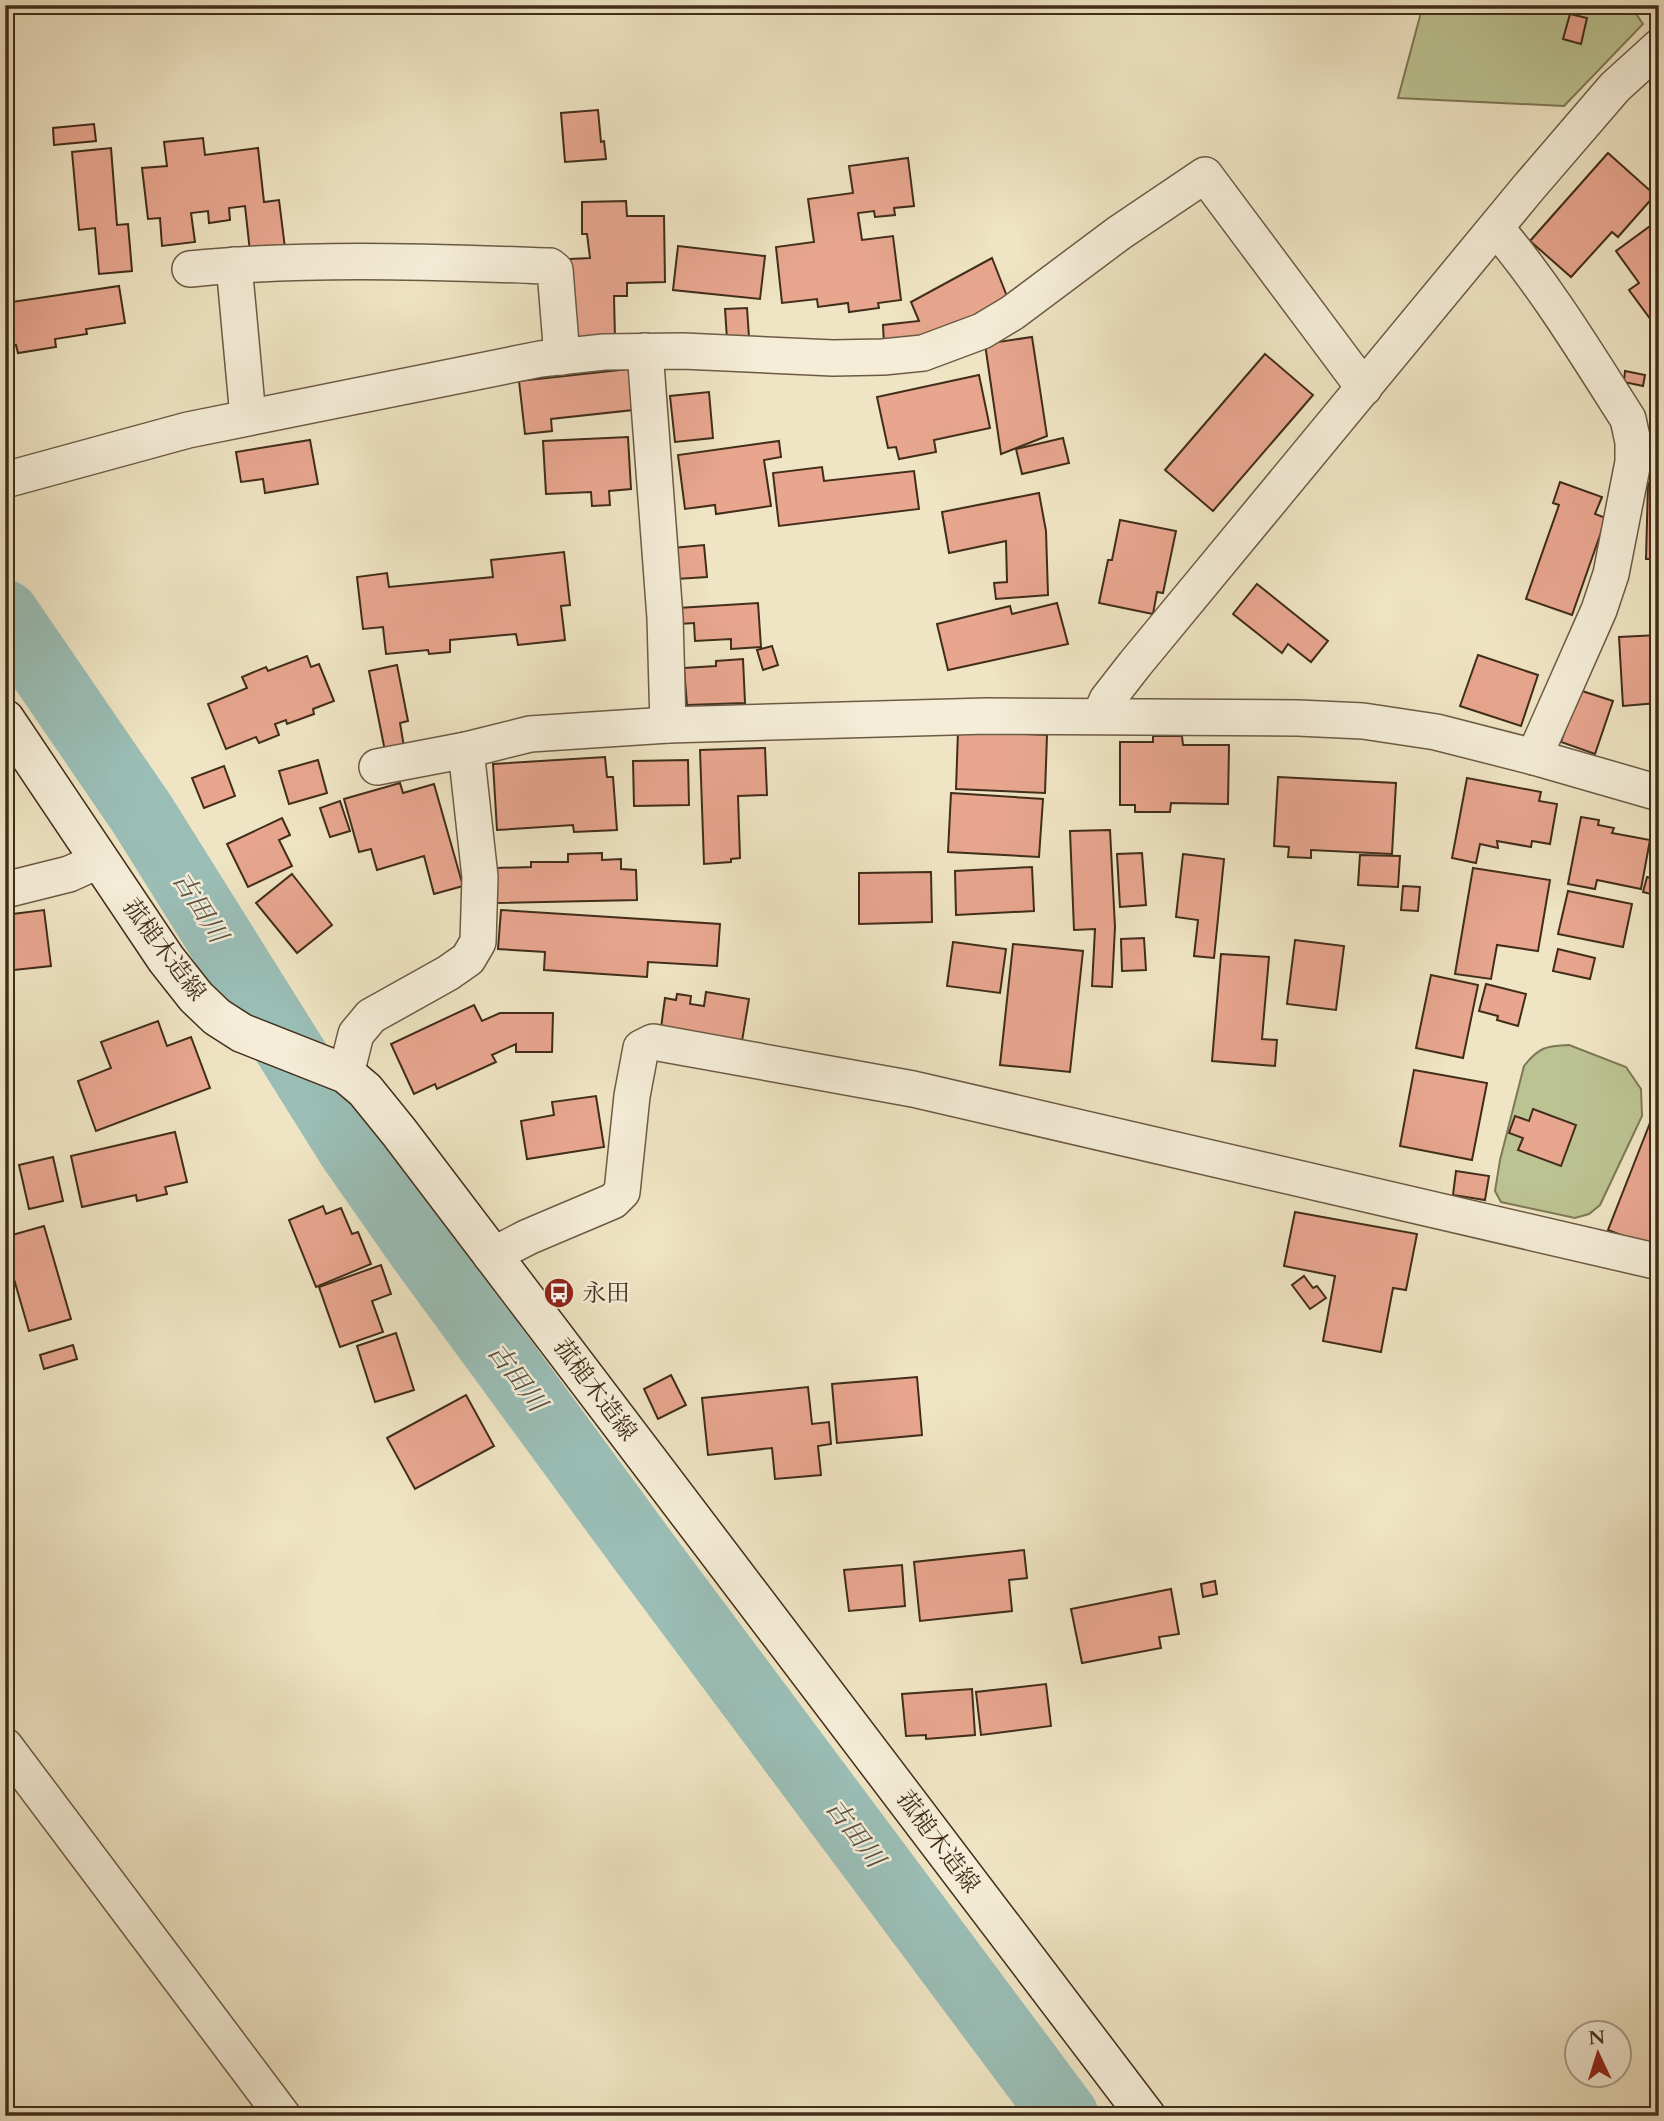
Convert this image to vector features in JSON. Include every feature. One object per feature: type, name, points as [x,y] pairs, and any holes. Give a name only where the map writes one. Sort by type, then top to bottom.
[{"type":"main road","name":"菰槌木造線","points":[[5,719],[166,959],[196,997],[217,1017],[242,1033],[343,1072],[365,1090],[1146,2116]]},
{"type":"street","points":[[1100,716],[1107,700],[1135,664],[1496,228],[1615,87],[1659,47]]},
{"type":"street","points":[[5,480],[175,433],[498,367],[562,357],[645,351],[730,352],[833,358],[923,353],[982,331],[1013,313],[1119,233],[1205,175],[1364,388]]},
{"type":"street","points":[[1496,228],[1524,261],[1551,300],[1628,419],[1633,442],[1633,462],[1624,516],[1603,598],[1534,757]]},
{"type":"street","points":[[190,269],[234,265],[373,263],[550,266],[555,270],[562,357]]},
{"type":"street","points":[[234,265],[248,417]]},
{"type":"street","points":[[645,351],[665,618],[668,725]]},
{"type":"street","points":[[377,767],[466,750],[530,734],[668,725],[987,716],[1298,718],[1363,721],[1436,732],[1659,793]]},
{"type":"street","points":[[343,1072],[356,1034],[371,1016],[448,973],[468,959],[478,942],[480,877],[466,750]]},
{"type":"street","points":[[5,890],[69,874],[100,860]]},
{"type":"street","points":[[491,1256],[528,1237],[613,1201],[622,1192],[632,1096],[641,1048],[653,1042],[913,1089],[1659,1262]]},
{"type":"street","points":[[5,1746],[283,2116]]},
{"type":"green space","points":[[1423,5],[1630,5],[1643,24],[1564,106],[1398,98]]},
{"type":"green space","points":[[1569,1045],[1626,1067],[1641,1089],[1642,1116],[1600,1205],[1589,1214],[1575,1218],[1501,1202],[1495,1191],[1500,1160],[1524,1066],[1543,1049]]},
{"type":"building","points":[[1570,14],[1587,18],[1581,44],[1563,39]]},
{"type":"building","points":[[598,110],[601,142],[604,141],[606,159],[565,162],[561,113]]},
{"type":"building","points":[[94,124],[96,141],[54,145],[53,128]]},
{"type":"building","points":[[203,138],[205,155],[258,148],[264,202],[279,200],[285,248],[250,252],[245,206],[229,208],[230,220],[209,223],[208,211],[191,213],[195,242],[162,246],[160,218],[148,219],[142,168],[167,166],[164,142]]},
{"type":"building","points":[[111,148],[117,225],[128,224],[132,271],[99,274],[95,228],[79,230],[72,152]]},
{"type":"building","points":[[1608,153],[1655,195],[1618,237],[1612,232],[1571,277],[1530,241]]},
{"type":"building","points":[[908,158],[914,206],[894,208],[895,215],[875,217],[874,211],[858,213],[862,240],[893,236],[901,300],[878,303],[879,308],[849,312],[848,303],[818,307],[817,299],[782,303],[776,247],[814,242],[808,199],[853,193],[849,166]]},
{"type":"building","points":[[626,201],[627,216],[664,216],[665,282],[627,283],[627,296],[614,296],[615,339],[575,340],[570,259],[590,258],[587,234],[582,234],[582,202]]},
{"type":"building","points":[[1657,221],[1659,331],[1629,290],[1639,283],[1616,251]]},
{"type":"building","points":[[678,246],[765,256],[760,299],[673,290]]},
{"type":"building","points":[[992,258],[1008,299],[925,341],[884,344],[883,325],[919,321],[911,302]]},
{"type":"building","points":[[119,286],[125,323],[86,329],[87,334],[55,339],[56,347],[18,353],[16,345],[5,347],[5,303]]},
{"type":"building","points":[[747,308],[749,337],[727,339],[725,309]]},
{"type":"building","points":[[1032,337],[1047,436],[1001,454],[985,344]]},
{"type":"building","points":[[1265,354],[1313,395],[1213,511],[1165,470]]},
{"type":"building","points":[[629,369],[633,410],[551,419],[552,431],[525,434],[519,381]]},
{"type":"building","points":[[1625,371],[1645,375],[1643,386],[1624,382]]},
{"type":"building","points":[[979,375],[990,428],[934,440],[936,452],[899,459],[896,447],[888,448],[877,397]]},
{"type":"building","points":[[709,392],[713,438],[675,442],[670,396]]},
{"type":"building","points":[[628,437],[631,489],[609,491],[610,505],[592,506],[591,492],[546,494],[543,441]]},
{"type":"building","points":[[1063,438],[1069,463],[1022,474],[1016,449]]},
{"type":"building","points":[[310,440],[318,484],[265,493],[263,479],[241,482],[236,452]]},
{"type":"building","points":[[779,441],[781,457],[764,460],[771,506],[716,514],[715,505],[685,509],[678,455]]},
{"type":"building","points":[[822,467],[824,481],[914,471],[919,509],[779,526],[773,473]]},
{"type":"building","points":[[1654,470],[1659,470],[1659,559],[1646,559],[1648,483],[1654,483]]},
{"type":"building","points":[[1560,482],[1602,497],[1595,514],[1606,518],[1572,615],[1526,599],[1559,505],[1553,503]]},
{"type":"building","points":[[1039,493],[1046,531],[1048,595],[996,599],[994,583],[1007,582],[1006,541],[949,553],[942,512]]},
{"type":"building","points":[[1120,520],[1176,531],[1163,593],[1157,592],[1153,614],[1099,603]]},
{"type":"building","points":[[704,545],[707,577],[676,579],[673,548]]},
{"type":"building","points":[[564,552],[570,605],[561,606],[565,640],[518,645],[516,634],[450,640],[450,652],[429,654],[428,650],[386,654],[383,627],[363,629],[357,577],[387,573],[389,587],[493,577],[491,560]]},
{"type":"building","points":[[1257,584],[1328,641],[1311,662],[1288,644],[1282,653],[1233,614]]},
{"type":"building","points":[[758,603],[761,647],[731,649],[731,639],[695,641],[694,623],[679,624],[678,608]]},
{"type":"building","points":[[1057,603],[1068,644],[948,670],[937,624],[1010,606],[1012,614]]},
{"type":"building","points":[[1659,635],[1657,703],[1623,706],[1619,637]]},
{"type":"building","points":[[772,646],[778,665],[763,670],[757,650]]},
{"type":"building","points":[[1478,655],[1538,675],[1521,726],[1460,706]]},
{"type":"building","points":[[307,656],[311,667],[319,664],[334,701],[313,709],[314,714],[287,724],[286,720],[275,724],[279,735],[259,743],[256,737],[226,749],[208,704],[247,688],[242,677],[266,667],[268,671]]},
{"type":"building","points":[[743,659],[745,703],[687,705],[684,668],[716,666],[716,661]]},
{"type":"building","points":[[397,665],[408,721],[400,723],[404,747],[385,751],[369,671]]},
{"type":"building","points":[[1579,690],[1613,701],[1595,754],[1561,742]]},
{"type":"building","points":[[958,731],[1047,735],[1045,793],[956,789]]},
{"type":"building","points":[[1153,736],[1182,736],[1183,745],[1229,745],[1228,804],[1171,803],[1170,812],[1135,812],[1135,805],[1120,805],[1120,742],[1153,742]]},
{"type":"building","points":[[765,748],[767,795],[738,796],[740,858],[731,859],[731,862],[704,864],[700,750]]},
{"type":"building","points":[[605,757],[607,777],[613,777],[617,830],[574,832],[573,825],[497,830],[493,764]]},
{"type":"building","points":[[318,760],[327,793],[289,804],[279,771]]},
{"type":"building","points":[[688,760],[689,805],[634,806],[633,761]]},
{"type":"building","points":[[224,766],[235,796],[204,808],[192,778]]},
{"type":"building","points":[[1278,777],[1396,783],[1392,854],[1311,850],[1311,858],[1288,857],[1289,847],[1274,846]]},
{"type":"building","points":[[1467,778],[1541,792],[1539,801],[1557,804],[1550,844],[1532,841],[1531,847],[1497,841],[1498,848],[1480,844],[1476,863],[1452,858]]},
{"type":"building","points":[[400,783],[403,793],[434,784],[463,886],[434,894],[424,856],[377,870],[371,849],[359,852],[344,799]]},
{"type":"building","points":[[951,793],[1043,799],[1039,857],[948,852]]},
{"type":"building","points":[[340,801],[350,831],[330,837],[320,808]]},
{"type":"building","points":[[1581,817],[1599,820],[1598,825],[1614,828],[1612,833],[1650,840],[1641,889],[1597,880],[1595,889],[1568,884]]},
{"type":"building","points":[[282,818],[290,835],[279,840],[292,866],[248,887],[227,844]]},
{"type":"building","points":[[1110,830],[1115,927],[1112,987],[1092,986],[1095,929],[1074,930],[1070,831]]},
{"type":"building","points":[[602,853],[602,860],[621,859],[621,869],[636,870],[637,900],[497,903],[496,868],[531,867],[531,862],[568,862],[568,854]]},
{"type":"building","points":[[1142,853],[1146,905],[1120,907],[1117,854]]},
{"type":"building","points":[[1183,854],[1224,859],[1214,958],[1194,956],[1198,920],[1176,917]]},
{"type":"building","points":[[1360,855],[1400,856],[1398,887],[1358,885]]},
{"type":"building","points":[[1032,867],[1034,911],[956,915],[955,871]]},
{"type":"building","points":[[1473,868],[1550,880],[1538,951],[1497,945],[1491,979],[1455,974]]},
{"type":"building","points":[[931,872],[932,922],[859,924],[859,873]]},
{"type":"building","points":[[292,874],[332,925],[297,953],[256,903]]},
{"type":"building","points":[[1647,877],[1659,880],[1659,896],[1643,892]]},
{"type":"building","points":[[1403,886],[1420,887],[1418,911],[1401,910]]},
{"type":"building","points":[[1568,891],[1632,904],[1623,947],[1558,934]]},
{"type":"building","points":[[44,910],[51,966],[5,971],[5,915]]},
{"type":"building","points":[[501,910],[720,924],[717,966],[648,962],[647,977],[544,970],[545,952],[498,949]]},
{"type":"building","points":[[1144,938],[1146,970],[1122,971],[1121,939]]},
{"type":"building","points":[[1295,940],[1344,946],[1336,1010],[1287,1004]]},
{"type":"building","points":[[953,942],[1006,949],[1000,993],[947,986]]},
{"type":"building","points":[[1013,944],[1083,951],[1070,1072],[1000,1065]]},
{"type":"building","points":[[1558,949],[1595,958],[1590,979],[1553,971]]},
{"type":"building","points":[[1221,954],[1269,957],[1262,1039],[1277,1040],[1275,1066],[1212,1061]]},
{"type":"building","points":[[1431,975],[1478,985],[1463,1058],[1416,1048]]},
{"type":"building","points":[[1486,984],[1526,994],[1518,1026],[1497,1020],[1498,1016],[1479,1011]]},
{"type":"building","points":[[706,992],[749,999],[742,1041],[661,1028],[665,998],[676,1000],[677,994],[691,996],[690,1004],[704,1006]]},
{"type":"building","points":[[474,1005],[482,1021],[500,1013],[553,1013],[552,1052],[516,1052],[516,1044],[492,1055],[496,1062],[437,1089],[435,1084],[414,1094],[391,1044]]},
{"type":"building","points":[[158,1021],[167,1046],[191,1037],[210,1088],[96,1131],[78,1081],[111,1068],[101,1042]]},
{"type":"building","points":[[1414,1070],[1487,1083],[1472,1160],[1400,1146]]},
{"type":"building","points":[[596,1096],[604,1147],[527,1159],[521,1121],[554,1115],[552,1102]]},
{"type":"building","points":[[1659,1100],[1659,1230],[1652,1247],[1608,1230]]},
{"type":"building","points":[[1533,1109],[1576,1125],[1561,1166],[1518,1150],[1523,1138],[1509,1133],[1515,1116],[1529,1121]]},
{"type":"building","points":[[175,1132],[187,1182],[165,1187],[167,1194],[137,1201],[136,1195],[82,1207],[71,1156]]},
{"type":"building","points":[[53,1157],[63,1201],[29,1209],[19,1165]]},
{"type":"building","points":[[1456,1171],[1489,1176],[1485,1200],[1453,1195]]},
{"type":"building","points":[[323,1206],[326,1214],[341,1208],[352,1234],[358,1232],[371,1264],[316,1287],[289,1220]]},
{"type":"building","points":[[1295,1212],[1417,1234],[1406,1290],[1393,1288],[1381,1352],[1323,1341],[1335,1276],[1284,1266]]},
{"type":"building","points":[[44,1226],[71,1319],[29,1331],[5,1248],[5,1237]]},
{"type":"building","points":[[381,1265],[391,1294],[372,1301],[383,1332],[340,1347],[319,1287]]},
{"type":"building","points":[[1304,1276],[1313,1288],[1317,1286],[1326,1298],[1310,1309],[1292,1285]]},
{"type":"building","points":[[396,1333],[414,1390],[375,1402],[357,1346]]},
{"type":"building","points":[[73,1345],[77,1359],[44,1369],[40,1355]]},
{"type":"building","points":[[671,1375],[686,1405],[658,1419],[644,1389]]},
{"type":"building","points":[[917,1377],[922,1435],[837,1443],[832,1384]]},
{"type":"building","points":[[808,1387],[812,1424],[829,1422],[831,1444],[818,1446],[821,1475],[775,1479],[772,1448],[708,1455],[702,1398]]},
{"type":"building","points":[[466,1395],[494,1446],[415,1489],[387,1438]]},
{"type":"building","points":[[1024,1550],[1027,1578],[1009,1580],[1012,1611],[920,1621],[914,1562]]},
{"type":"building","points":[[902,1565],[905,1606],[849,1611],[844,1570]]},
{"type":"building","points":[[1215,1581],[1217,1594],[1203,1597],[1201,1584]]},
{"type":"building","points":[[1171,1589],[1179,1634],[1159,1637],[1161,1648],[1082,1663],[1071,1609]]},
{"type":"building","points":[[1046,1684],[1051,1726],[981,1735],[976,1692]]},
{"type":"building","points":[[972,1689],[975,1735],[926,1739],[926,1735],[906,1736],[902,1694]]},
{"type":"waterway","name":"古田川","points":[[5,614],[142,814],[351,1148],[423,1251],[1065,2116]]},
{"type":"place","name":"永田","points":[[559,1293]]}]
